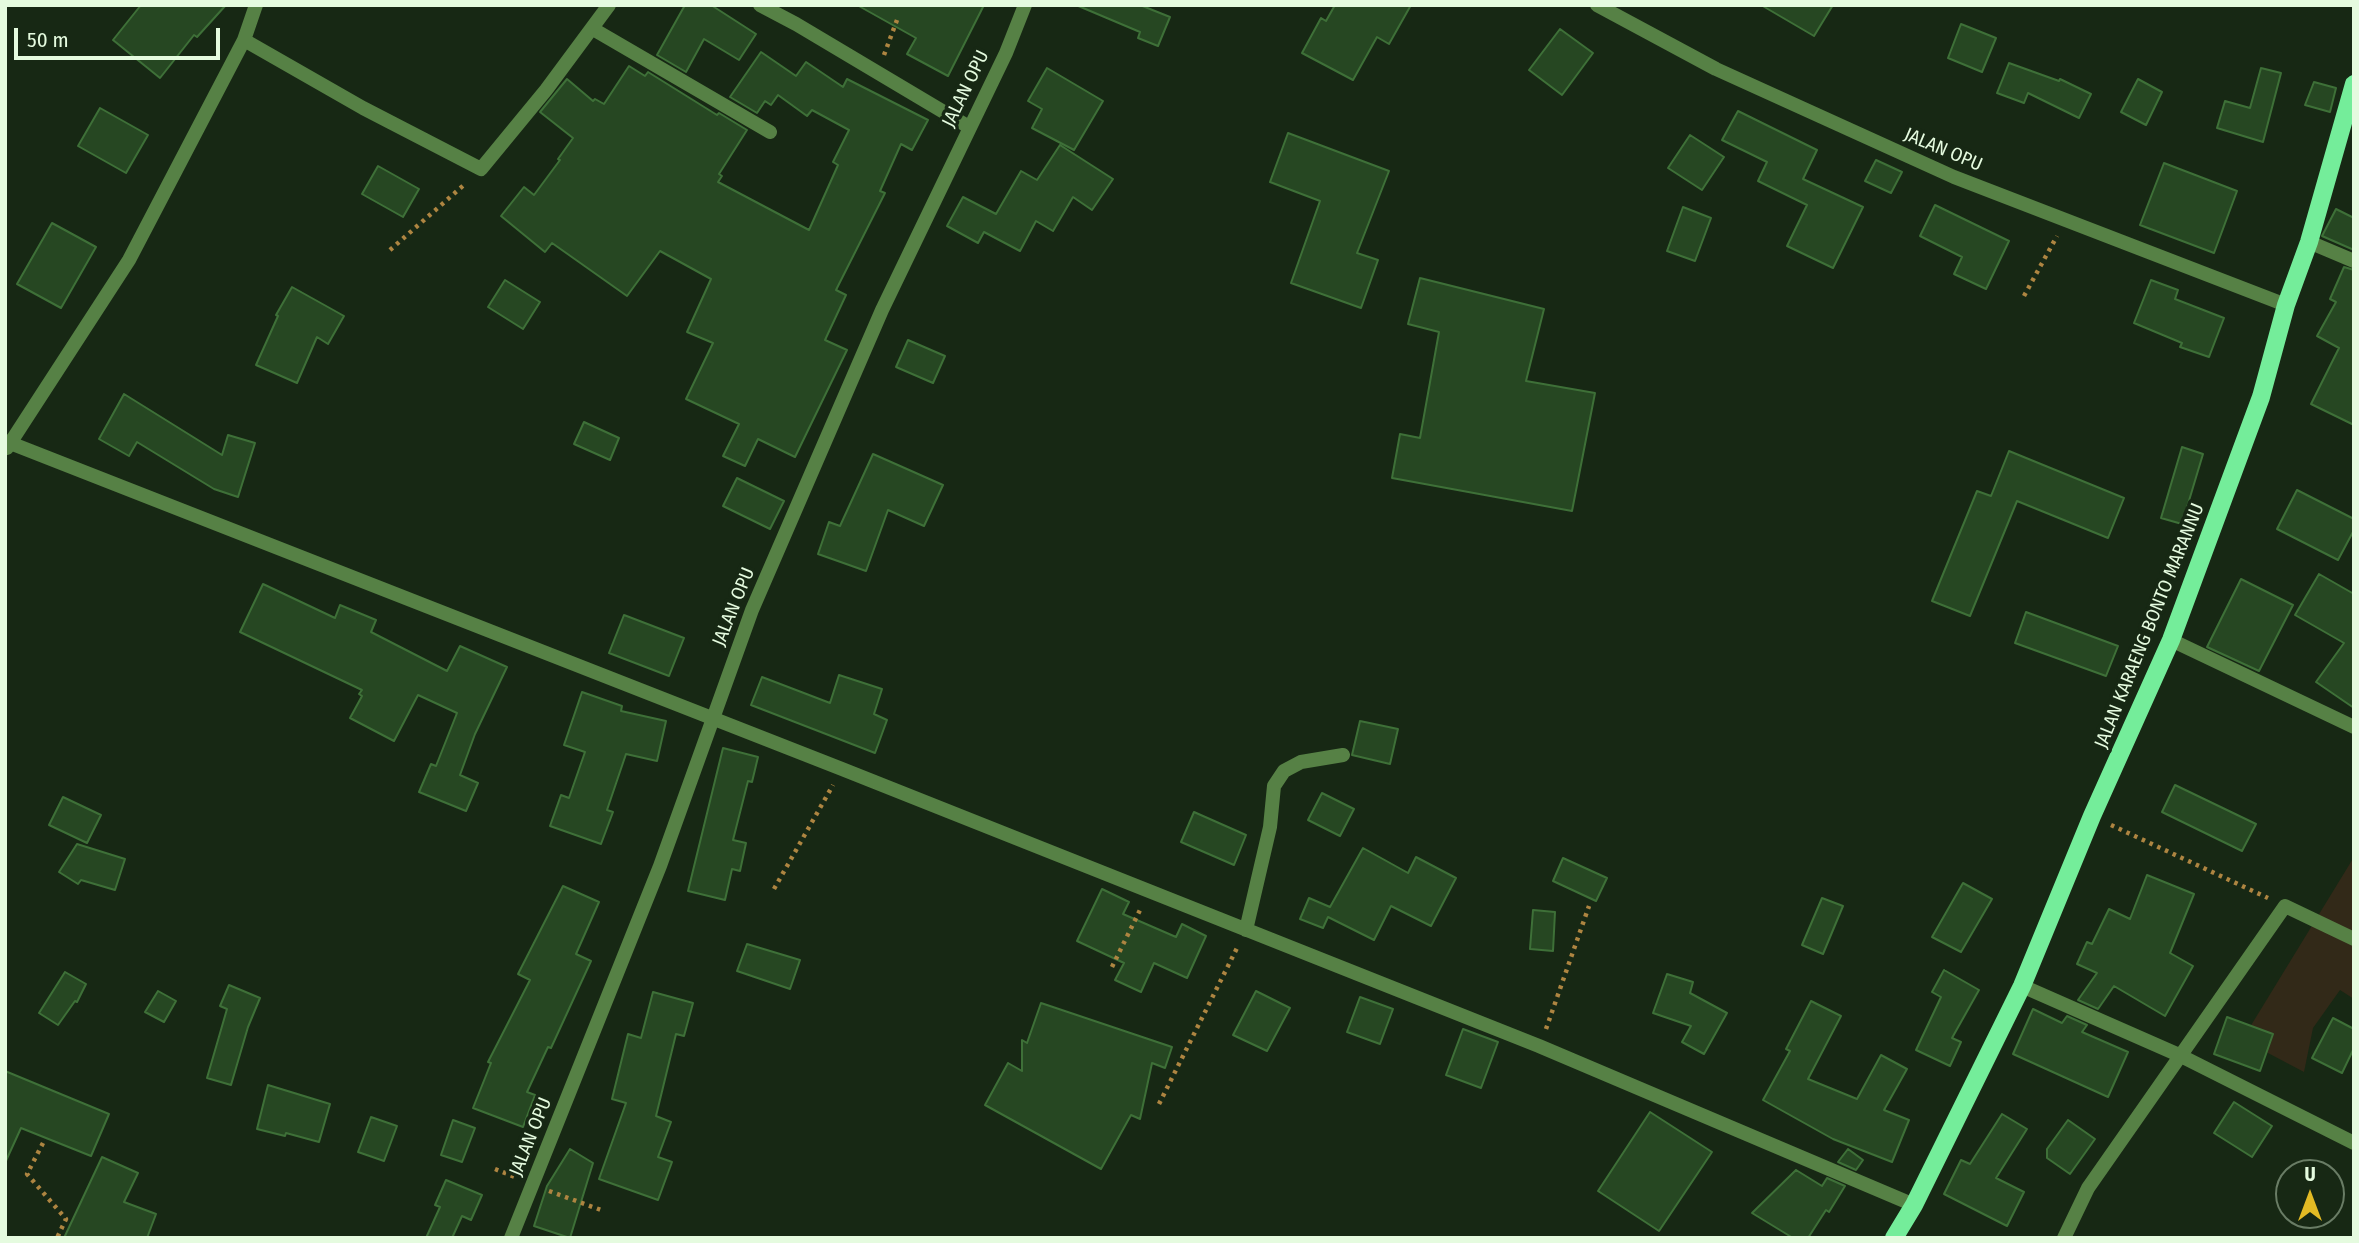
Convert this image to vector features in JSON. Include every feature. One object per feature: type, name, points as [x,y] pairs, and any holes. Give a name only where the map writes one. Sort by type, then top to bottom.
[{"type":"main road","name":"JALAN KARAENG BONTO MARANNU","points":[[1894,1238],[1914,1205],[2022,986],[2092,816],[2171,640],[2261,397],[2286,305],[2309,242],[2354,84]]},
{"type":"street","points":[[256,5],[244,40],[129,260],[7,444],[842,769],[1539,1046],[1914,1205]]},
{"type":"street","points":[[244,40],[363,108],[481,169],[593,29],[609,5]]},
{"type":"street","points":[[760,5],[969,127]]},
{"type":"street","name":"JALAN OPU","points":[[511,1238],[660,866],[752,610],[882,310],[1006,52],[1025,5]]},
{"type":"street","name":"JALAN OPU","points":[[1597,5],[1716,69],[1954,177],[2286,305]]},
{"type":"street","points":[[593,29],[770,132]]},
{"type":"street","points":[[2309,242],[2354,261]]},
{"type":"street","points":[[2171,640],[2354,727]]},
{"type":"street","points":[[1246,930],[1270,827],[1274,786],[1284,771],[1301,762],[1343,755]]},
{"type":"street","points":[[2064,1238],[2088,1188],[2285,906],[2354,939]]},
{"type":"street","points":[[2022,986],[2179,1055],[2354,1143]]},
{"type":"path","points":[[877,73],[897,20]]},
{"type":"path","points":[[390,250],[481,169]]},
{"type":"path","points":[[2024,296],[2066,220]]},
{"type":"path","points":[[774,889],[842,769]]},
{"type":"path","points":[[2092,816],[2285,906]]},
{"type":"path","points":[[1112,967],[1149,891]]},
{"type":"path","points":[[1539,1046],[1589,906]]},
{"type":"path","points":[[1159,1104],[1246,930]]},
{"type":"path","points":[[43,1143],[27,1174],[66,1219],[57,1238]]},
{"type":"shaded area","points":[[2354,857],[2354,999],[2340,990],[2313,1028],[2304,1072],[2268,1053],[2239,1045]]},
{"type":"building","points":[[141,5],[226,5],[197,37],[194,35],[160,78],[113,40]]},
{"type":"building","points":[[685,5],[711,5],[756,34],[739,60],[704,39],[686,72],[657,55]]},
{"type":"building","points":[[857,5],[984,5],[948,76],[907,54],[916,38]]},
{"type":"building","points":[[1076,5],[1140,5],[1170,17],[1158,46],[1138,38],[1140,32]]},
{"type":"building","points":[[1335,5],[1411,5],[1389,44],[1377,37],[1353,80],[1302,53],[1321,18],[1326,21]]},
{"type":"building","points":[[1761,5],[1833,5],[1814,36]]},
{"type":"building","points":[[1961,24],[1996,38],[1982,72],[1948,58]]},
{"type":"building","points":[[1560,29],[1593,53],[1562,95],[1529,70]]},
{"type":"building","points":[[761,52],[796,76],[806,62],[843,87],[847,79],[928,120],[912,150],[901,144],[880,191],[885,193],[836,290],[846,295],[825,340],[847,350],[795,457],[758,439],[745,466],[723,456],[739,424],[686,399],[713,343],[687,332],[711,279],[660,251],[627,296],[552,243],[545,252],[501,216],[524,187],[534,195],[573,138],[540,112],[567,79],[593,101],[595,99],[604,104],[629,66],[645,76],[648,72],[717,115],[719,113],[747,130],[719,174],[722,176],[718,182],[809,230],[838,165],[833,162],[849,130],[812,110],[807,116],[778,95],[771,105],[765,101],[757,113],[730,97]]},
{"type":"building","points":[[2009,63],[2059,81],[2060,79],[2091,94],[2079,118],[2028,93],[2024,103],[1997,93]]},
{"type":"building","points":[[1047,68],[1103,101],[1074,150],[1032,128],[1042,109],[1028,101]]},
{"type":"building","points":[[2261,68],[2281,73],[2263,142],[2217,128],[2225,101],[2250,108]]},
{"type":"building","points":[[2138,79],[2162,92],[2146,125],[2121,112]]},
{"type":"building","points":[[2314,82],[2336,88],[2330,112],[2305,105]]},
{"type":"building","points":[[100,108],[148,135],[126,173],[78,146]]},
{"type":"building","points":[[1738,111],[1817,150],[1803,179],[1863,207],[1833,268],[1787,246],[1807,205],[1758,181],[1767,162],[1722,140]]},
{"type":"building","points":[[1288,133],[1389,171],[1357,253],[1378,260],[1361,308],[1291,283],[1320,201],[1270,182]]},
{"type":"building","points":[[1690,135],[1724,157],[1702,190],[1668,168]]},
{"type":"building","points":[[1060,145],[1113,179],[1092,210],[1073,197],[1053,231],[1036,221],[1020,251],[984,232],[978,243],[947,226],[963,197],[996,214],[1021,171],[1037,180]]},
{"type":"building","points":[[1876,160],[1902,172],[1891,193],[1865,181]]},
{"type":"building","points":[[2164,163],[2237,191],[2214,253],[2140,225]]},
{"type":"building","points":[[378,166],[419,189],[403,217],[362,194]]},
{"type":"building","points":[[1935,205],[2009,241],[1986,289],[1954,274],[1962,257],[1920,236]]},
{"type":"building","points":[[1683,207],[1711,218],[1695,261],[1667,251]]},
{"type":"building","points":[[2336,209],[2354,218],[2354,250],[2322,236]]},
{"type":"building","points":[[52,223],[96,247],[61,308],[17,284]]},
{"type":"building","points":[[2344,267],[2354,270],[2354,425],[2311,404],[2339,348],[2317,336],[2336,302],[2330,299]]},
{"type":"building","points":[[1420,278],[1544,309],[1526,381],[1595,393],[1572,511],[1392,478],[1400,434],[1420,438],[1439,332],[1408,324]]},
{"type":"building","points":[[505,280],[540,302],[523,329],[488,307]]},
{"type":"building","points":[[2151,280],[2178,290],[2175,299],[2224,318],[2209,357],[2180,347],[2182,343],[2134,323]]},
{"type":"building","points":[[292,287],[344,316],[328,344],[317,337],[297,383],[256,365],[278,316],[276,315]]},
{"type":"building","points":[[908,340],[945,356],[933,383],[896,367]]},
{"type":"building","points":[[124,394],[222,455],[228,435],[255,443],[238,497],[214,489],[137,442],[129,456],[99,439]]},
{"type":"building","points":[[584,422],[619,438],[610,460],[574,444]]},
{"type":"building","points":[[2182,447],[2203,454],[2182,524],[2161,518]]},
{"type":"building","points":[[2009,451],[2124,498],[2108,538],[2017,501],[1970,616],[1932,601],[1977,491],[1991,496]]},
{"type":"building","points":[[873,454],[943,485],[924,526],[888,510],[866,571],[818,554],[829,522],[840,526]]},
{"type":"building","points":[[737,478],[784,501],[770,529],[723,506]]},
{"type":"building","points":[[2297,490],[2354,519],[2354,530],[2338,560],[2277,529]]},
{"type":"building","points":[[2319,574],[2354,594],[2354,708],[2316,682],[2344,643],[2295,615]]},
{"type":"building","points":[[2241,579],[2293,605],[2259,671],[2207,647]]},
{"type":"building","points":[[263,584],[335,618],[340,605],[376,620],[371,632],[447,671],[460,646],[507,667],[475,734],[460,775],[478,783],[466,811],[419,792],[431,764],[436,766],[457,713],[418,695],[394,741],[350,718],[362,696],[359,694],[362,690],[240,632]]},
{"type":"building","points":[[2026,612],[2118,646],[2106,676],[2015,643]]},
{"type":"building","points":[[624,615],[684,638],[669,676],[609,653]]},
{"type":"building","points":[[839,675],[882,689],[874,714],[887,720],[875,753],[751,705],[762,677],[830,703]]},
{"type":"building","points":[[582,692],[622,706],[621,711],[666,721],[657,761],[626,754],[607,810],[613,812],[601,844],[550,826],[561,795],[569,798],[585,752],[564,745]]},
{"type":"building","points":[[1360,721],[1398,729],[1390,764],[1352,755]]},
{"type":"building","points":[[723,748],[758,757],[752,782],[748,781],[733,840],[746,843],[740,871],[732,869],[725,900],[688,891]]},
{"type":"building","points":[[2175,785],[2256,824],[2242,851],[2162,812]]},
{"type":"building","points":[[1322,793],[1354,809],[1340,836],[1308,820]]},
{"type":"building","points":[[63,797],[101,815],[87,843],[49,825]]},
{"type":"building","points":[[1194,812],[1246,835],[1234,865],[1181,842]]},
{"type":"building","points":[[77,844],[125,859],[115,890],[81,880],[78,884],[59,872]]},
{"type":"building","points":[[1363,848],[1408,873],[1416,857],[1456,878],[1431,926],[1391,906],[1374,940],[1328,917],[1323,928],[1300,919],[1309,898],[1330,907]]},
{"type":"building","points":[[1563,858],[1607,878],[1596,901],[1553,881]]},
{"type":"building","points":[[2147,875],[2194,894],[2170,953],[2193,966],[2165,1016],[2114,986],[2098,1009],[2078,1000],[2097,973],[2077,964],[2087,942],[2092,944],[2109,909],[2130,919]]},
{"type":"building","points":[[1963,883],[1992,899],[1961,952],[1932,937]]},
{"type":"building","points":[[563,886],[599,902],[576,954],[591,961],[551,1048],[548,1047],[527,1092],[535,1095],[523,1127],[473,1108],[491,1063],[488,1062],[530,980],[518,974]]},
{"type":"building","points":[[1102,889],[1129,902],[1123,914],[1176,937],[1182,924],[1206,936],[1187,978],[1154,963],[1141,992],[1115,980],[1124,963],[1077,941]]},
{"type":"building","points":[[1822,898],[1843,906],[1823,954],[1802,945]]},
{"type":"building","points":[[1533,910],[1555,912],[1553,951],[1530,949]]},
{"type":"building","points":[[747,944],[800,960],[790,989],[737,971]]},
{"type":"building","points":[[1944,970],[1979,990],[1952,1038],[1961,1042],[1950,1066],[1916,1050],[1941,997],[1932,992]]},
{"type":"building","points":[[65,972],[86,984],[77,1002],[75,1001],[58,1025],[39,1013]]},
{"type":"building","points":[[1667,974],[1693,982],[1690,993],[1727,1013],[1704,1054],[1682,1042],[1691,1026],[1653,1013]]},
{"type":"building","points":[[229,985],[260,998],[248,1027],[231,1085],[207,1078],[227,1009],[220,1006]]},
{"type":"building","points":[[158,991],[176,1001],[164,1022],[145,1012]]},
{"type":"building","points":[[1256,991],[1290,1008],[1267,1051],[1233,1035]]},
{"type":"building","points":[[653,992],[693,1003],[684,1036],[676,1034],[656,1116],[671,1122],[658,1157],[672,1162],[658,1200],[599,1179],[626,1103],[612,1099],[628,1034],[641,1038]]},
{"type":"building","points":[[1360,997],[1393,1009],[1380,1044],[1347,1032]]},
{"type":"building","points":[[1811,1001],[1841,1016],[1808,1079],[1857,1099],[1881,1055],[1907,1069],[1884,1110],[1909,1120],[1892,1162],[1833,1139],[1763,1100],[1790,1051],[1786,1049]]},
{"type":"building","points":[[1041,1003],[1172,1047],[1165,1068],[1152,1063],[1140,1119],[1131,1115],[1101,1169],[985,1105],[1008,1063],[1022,1071],[1022,1040],[1027,1043]]},
{"type":"building","points":[[2033,1009],[2062,1023],[2067,1016],[2087,1025],[2082,1032],[2128,1052],[2108,1097],[2013,1054]]},
{"type":"building","points":[[2227,1017],[2273,1034],[2260,1071],[2214,1054]]},
{"type":"building","points":[[2333,1018],[2354,1029],[2354,1048],[2342,1073],[2312,1058]]},
{"type":"building","points":[[1463,1029],[1498,1042],[1481,1088],[1446,1075]]},
{"type":"building","points":[[5,1071],[109,1114],[91,1156],[21,1128],[5,1163]]},
{"type":"building","points":[[268,1085],[330,1104],[319,1142],[257,1129]]},
{"type":"building","points":[[2234,1102],[2272,1126],[2252,1157],[2214,1133]]},
{"type":"building","points":[[1650,1112],[1712,1152],[1659,1231],[1598,1191]]},
{"type":"building","points":[[2002,1114],[2027,1129],[1996,1178],[2024,1192],[2007,1226],[1944,1194],[1961,1160],[1970,1164]]},
{"type":"building","points":[[371,1117],[397,1126],[384,1161],[358,1152]]},
{"type":"building","points":[[453,1120],[475,1128],[462,1162],[441,1155]]},
{"type":"building","points":[[2068,1120],[2095,1139],[2070,1174],[2047,1158],[2047,1149]]},
{"type":"building","points":[[570,1149],[593,1163],[570,1238],[534,1226],[547,1186]]},
{"type":"building","points":[[1848,1149],[1863,1160],[1856,1170],[1838,1162]]},
{"type":"building","points":[[102,1157],[138,1173],[124,1202],[156,1214],[147,1238],[64,1238]]},
{"type":"building","points":[[1796,1170],[1822,1186],[1827,1178],[1845,1186],[1808,1238],[1793,1238],[1752,1213]]},
{"type":"building","points":[[446,1180],[482,1195],[471,1220],[462,1216],[452,1238],[426,1238],[440,1207],[435,1205]]}]
